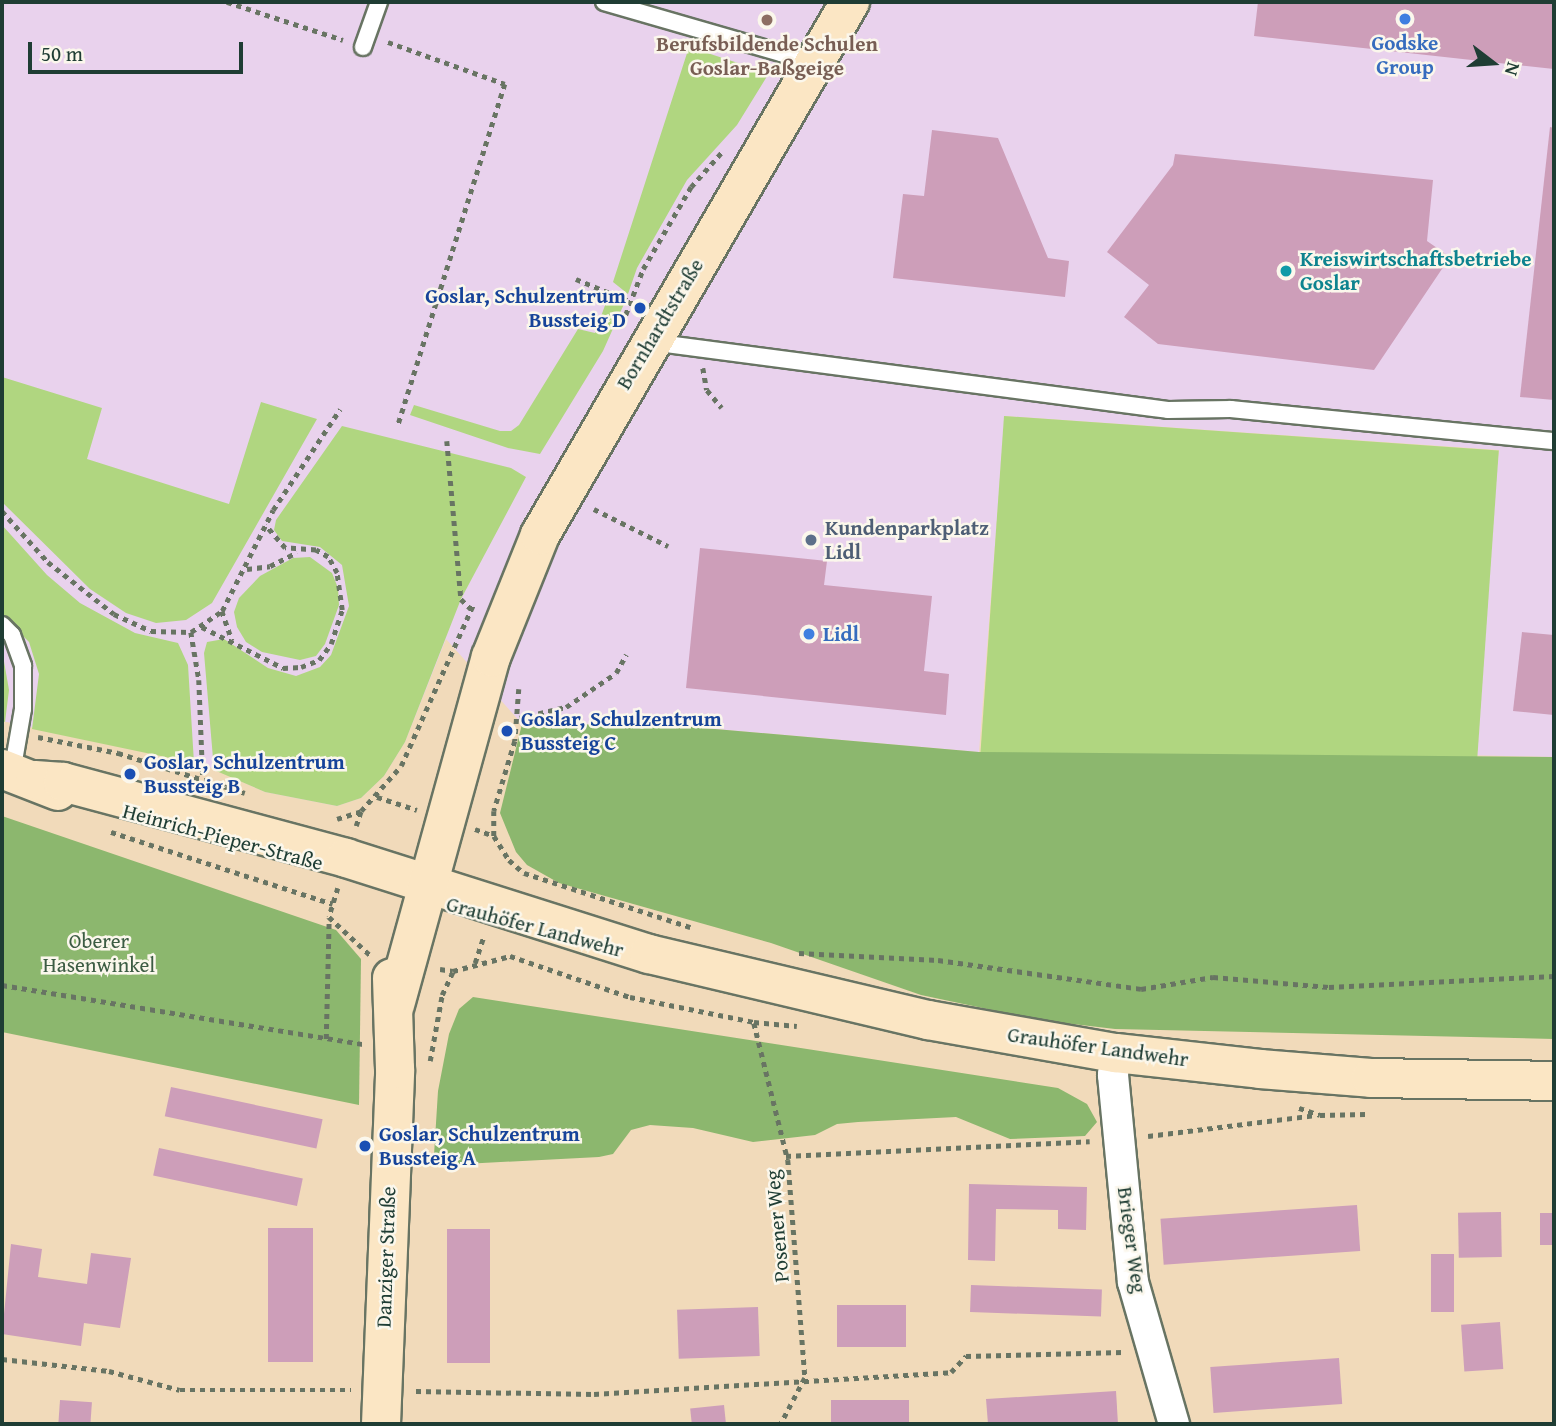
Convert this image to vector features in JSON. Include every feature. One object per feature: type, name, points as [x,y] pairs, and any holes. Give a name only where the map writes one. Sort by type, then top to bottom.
[{"type":"street","name":"Bornhardtstraße","points":[[418,889],[492,657],[540,534],[635,335],[812,67],[850,2]]},
{"type":"street","name":"Heinrich-Pieper-Straße","points":[[17,765],[63,793],[418,889]]},
{"type":"street","name":"Grauhöfer Landwehr","points":[[418,889],[649,954],[928,1020],[1116,1053],[1371,1078],[1554,1081]]},
{"type":"street","name":"Danziger Straße","points":[[381,1407],[395,961],[418,889]]},
{"type":"street","name":"Brieger Weg","points":[[1116,1053],[1113,1075],[1133,1282],[1157,1352],[1174,1424]]},
{"type":"lane","points":[[365,41],[379,2]]},
{"type":"lane","points":[[604,2],[781,53],[812,67]]},
{"type":"lane","points":[[635,335],[700,350],[1168,410],[1231,409],[1554,440]]},
{"type":"lane","points":[[2,625],[12,635],[23,666],[17,765]]},
{"type":"path","points":[[227,2],[505,84],[398,426]]},
{"type":"path","points":[[635,335],[629,301],[691,187],[725,149]]},
{"type":"path","points":[[576,279],[629,301]]},
{"type":"path","points":[[700,350],[707,390],[722,408]]},
{"type":"path","points":[[2,511],[48,562],[114,614],[151,631],[191,632],[222,611],[246,569],[265,525],[340,409]]},
{"type":"path","points":[[447,441],[461,599],[471,609]]},
{"type":"path","points":[[587,516],[597,495]]},
{"type":"path","points":[[591,507],[668,546]]},
{"type":"path","points":[[202,627],[283,667],[301,667],[319,660],[331,645],[342,610],[337,573],[328,557],[316,550],[297,551],[285,548],[265,525]]},
{"type":"path","points":[[246,569],[270,566],[297,551]]},
{"type":"path","points":[[329,819],[361,811],[397,774],[476,599]]},
{"type":"path","points":[[222,611],[232,640]]},
{"type":"path","points":[[191,632],[199,680],[203,779]]},
{"type":"path","points":[[519,718],[566,707],[616,673],[626,655]]},
{"type":"path","points":[[520,685],[519,718],[494,811],[494,836],[509,860],[524,873],[702,931]]},
{"type":"path","points":[[17,765],[79,743],[253,796]]},
{"type":"path","points":[[105,830],[334,904]]},
{"type":"path","points":[[326,1039],[329,917]]},
{"type":"path","points":[[792,953],[938,960],[1141,989],[1213,977],[1329,987],[1554,976]]},
{"type":"path","points":[[2,985],[364,1044]]},
{"type":"path","name":"Posener Weg","points":[[754,1023],[786,1156],[805,1378]]},
{"type":"path","points":[[786,1156],[1120,1140],[1320,1115]]},
{"type":"path","points":[[2,1359],[109,1371],[180,1391],[381,1407],[805,1378],[951,1372],[967,1356],[1157,1352]]},
{"type":"path","points":[[780,1424],[805,1378]]},
{"type":"shaded area","points":[[2,2],[1554,2],[1554,757],[1464,755],[1499,450],[1005,416],[979,752],[669,725],[522,724],[446,639],[405,742],[384,776],[361,798],[337,806],[265,792],[205,765],[2,721]]},
{"type":"green space","points":[[689,47],[769,73],[737,125],[687,180],[637,268],[628,294],[613,282]]},
{"type":"green space","points":[[608,297],[624,304],[603,351],[540,454],[508,448],[410,415],[414,405],[500,431],[511,431],[519,425],[578,329],[595,333]]},
{"type":"green space","points":[[2,377],[102,408],[87,459],[229,504],[261,402],[317,419],[212,603],[186,620],[156,623],[126,613],[90,589],[2,502]]},
{"type":"green space","points":[[1004,416],[1499,451],[1475,787],[980,752]]},
{"type":"green space","points":[[342,426],[511,468],[526,477],[461,599],[405,742],[384,776],[361,798],[337,806],[265,792],[214,770],[204,653],[207,642],[224,639],[268,668],[296,676],[320,667],[331,655],[349,606],[342,565],[320,547],[282,541],[274,530],[276,520]]},
{"type":"green space","points":[[2,525],[47,575],[80,603],[135,633],[178,643],[188,665],[194,763],[32,729],[39,674],[29,642],[2,615]]},
{"type":"green space","points":[[310,557],[332,573],[338,588],[339,605],[325,644],[316,656],[300,660],[262,652],[246,642],[237,627],[234,612],[239,598],[260,576],[293,558]]},
{"type":"green space","points":[[2,650],[9,690],[5,722],[2,721]]},
{"type":"green space","points":[[522,724],[669,725],[979,752],[1554,757],[1554,1039],[1115,1029],[1039,1020],[921,995],[771,943],[559,883],[527,865],[516,852],[500,813]]},
{"type":"green space","name":"Oberer Hasenwinkel","points":[[2,816],[336,930],[361,959],[359,1105],[2,1032]]},
{"type":"green space","points":[[473,997],[1058,1088],[1087,1104],[1097,1122],[1085,1136],[1010,1139],[956,1117],[858,1122],[837,1124],[815,1135],[753,1142],[693,1128],[650,1125],[631,1130],[613,1154],[599,1157],[445,1165],[434,1155],[438,1091],[449,1034],[459,1009]]},
{"type":"building","name":"Godske Group","points":[[1258,2],[1554,2],[1554,69],[1254,36]]},
{"type":"building","points":[[1550,127],[1554,128],[1554,400],[1520,397]]},
{"type":"building","points":[[932,130],[998,138],[1048,258],[1069,261],[1065,297],[893,278],[903,194],[924,196]]},
{"type":"building","name":"Kreiswirtschaftsbetriebe Goslar","points":[[1175,154],[1433,180],[1427,241],[1450,257],[1374,370],[1158,344],[1124,317],[1149,285],[1107,252],[1173,165]]},
{"type":"building","name":"Lidl","points":[[700,548],[827,561],[824,585],[932,596],[924,671],[949,674],[946,715],[686,688]]},
{"type":"building","points":[[1522,632],[1554,635],[1554,715],[1513,711]]},
{"type":"building","points":[[171,1087],[323,1119],[316,1149],[165,1116]]},
{"type":"building","points":[[159,1148],[303,1179],[297,1206],[153,1175]]},
{"type":"building","points":[[969,1184],[1087,1187],[1086,1230],[1058,1229],[1058,1210],[996,1209],[995,1261],[968,1260]]},
{"type":"building","points":[[1357,1205],[1360,1251],[1164,1265],[1160,1219]]},
{"type":"building","points":[[1501,1212],[1502,1257],[1459,1258],[1458,1213]]},
{"type":"building","points":[[1540,1213],[1554,1213],[1554,1245],[1540,1245]]},
{"type":"building","points":[[268,1228],[313,1228],[313,1362],[268,1362]]},
{"type":"building","points":[[447,1229],[490,1229],[490,1363],[447,1363]]},
{"type":"building","points":[[11,1244],[42,1249],[38,1277],[87,1284],[91,1253],[131,1258],[120,1328],[84,1323],[81,1346],[2,1334]]},
{"type":"building","points":[[1431,1254],[1454,1254],[1454,1312],[1431,1312]]},
{"type":"building","points":[[971,1285],[1102,1290],[1101,1317],[970,1312]]},
{"type":"building","points":[[837,1305],[906,1305],[906,1347],[837,1347]]},
{"type":"building","points":[[758,1307],[760,1356],[679,1359],[677,1310]]},
{"type":"building","points":[[1500,1322],[1503,1369],[1464,1372],[1461,1325]]},
{"type":"building","points":[[1339,1358],[1342,1404],[1214,1413],[1210,1367]]},
{"type":"building","points":[[1116,1391],[1118,1424],[988,1424],[986,1399]]},
{"type":"building","points":[[60,1400],[92,1402],[90,1424],[58,1424]]},
{"type":"building","points":[[831,1400],[909,1400],[909,1424],[831,1424]]},
{"type":"building","points":[[724,1405],[726,1424],[692,1424],[690,1409]]},
{"type":"place","name":"Godske Group","points":[[1405,19]]},
{"type":"place","name":"Berufsbildende Schulen Goslar-Baßgeige","points":[[767,20]]},
{"type":"place","name":"Kreiswirtschaftsbetriebe Goslar","points":[[1286,271]]},
{"type":"place","name":"Goslar, Schulzentrum Bussteig D","points":[[640,308]]},
{"type":"place","name":"Kundenparkplatz Lidl","points":[[811,540]]},
{"type":"place","name":"Lidl","points":[[809,634]]},
{"type":"place","name":"Goslar, Schulzentrum Bussteig C","points":[[507,731]]},
{"type":"place","name":"Goslar, Schulzentrum Bussteig B","points":[[130,774]]},
{"type":"place","name":"Goslar, Schulzentrum Bussteig A","points":[[365,1146]]}]
